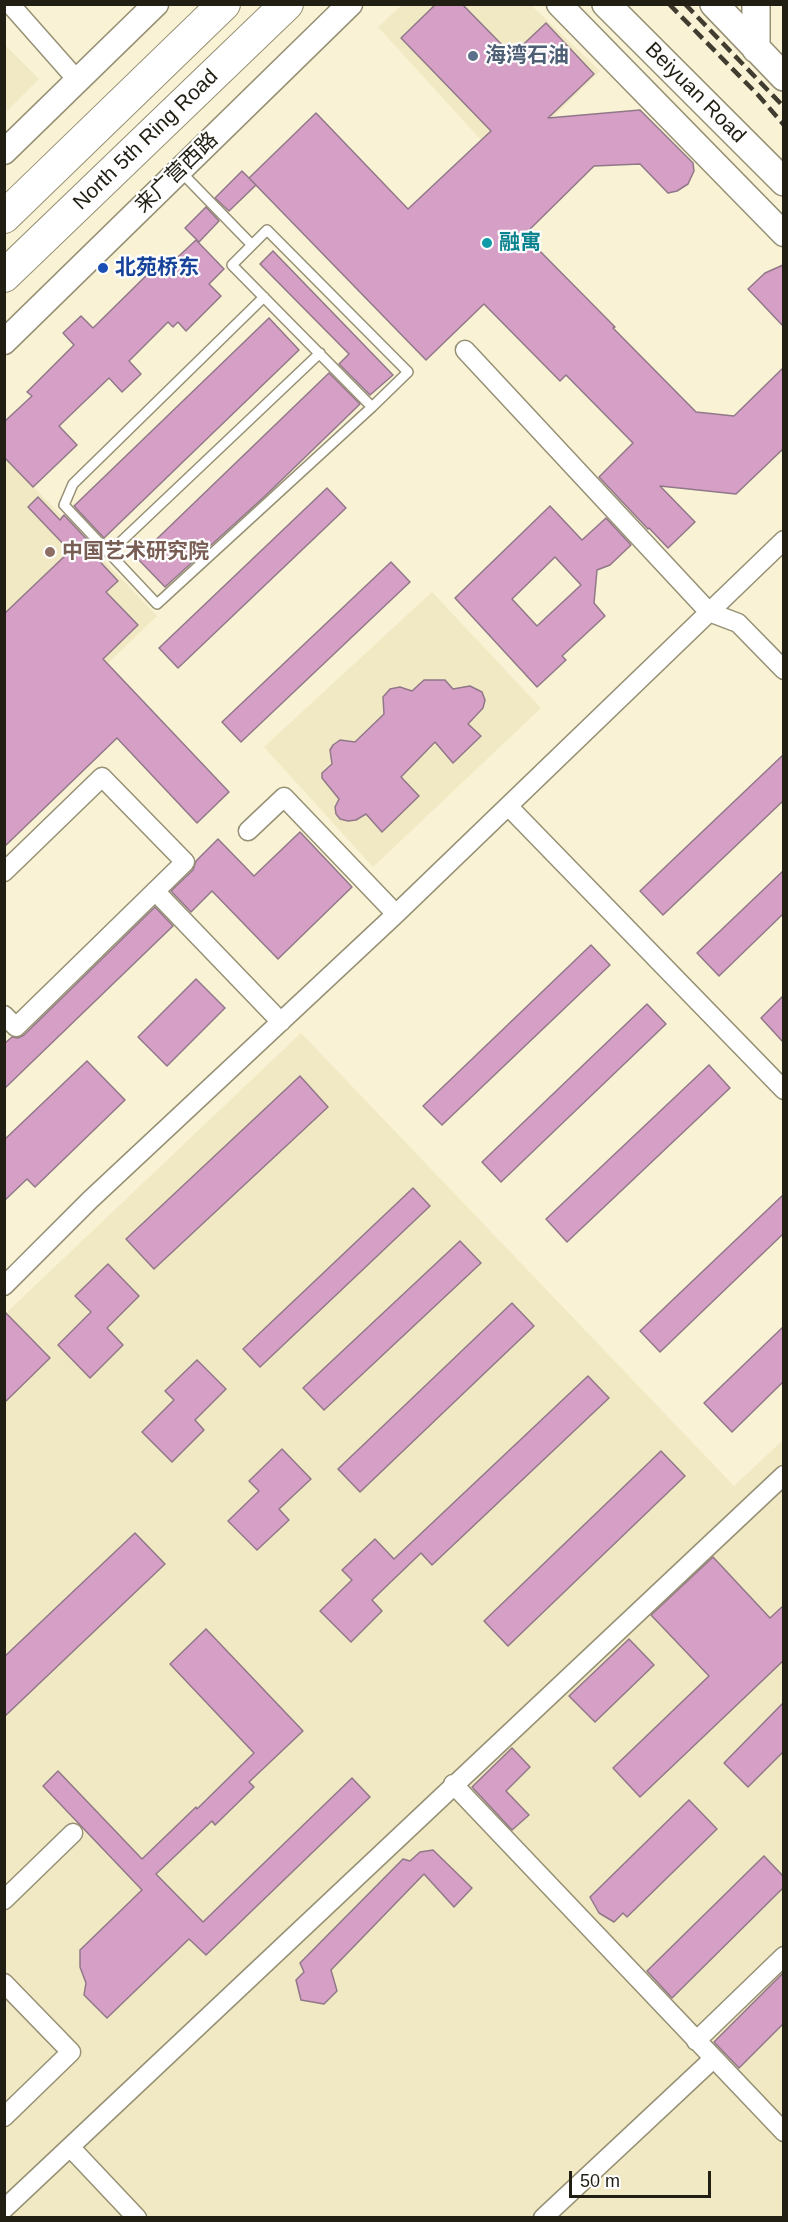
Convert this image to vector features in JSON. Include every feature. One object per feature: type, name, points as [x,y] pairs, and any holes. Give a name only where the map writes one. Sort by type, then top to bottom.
[{"type":"highway","points":[[177,49],[212,4]]},
{"type":"highway","name":"North 5th Ring Road","points":[[4,217],[224,4]]},
{"type":"highway","name":"North 5th Ring Road","points":[[4,287],[14,267],[287,4]]},
{"type":"main road","name":"Beiyuan Road","points":[[606,4],[783,182]]},
{"type":"main road","points":[[714,4],[783,77]]},
{"type":"main road","points":[[756,4],[756,49]]},
{"type":"street","points":[[10,4],[78,81]]},
{"type":"street","points":[[4,152],[156,4]]},
{"type":"street","name":"来广营西路","points":[[4,342],[350,4]]},
{"type":"street","points":[[559,4],[783,234]]},
{"type":"street","points":[[465,350],[709,612],[738,623],[783,670]]},
{"type":"street","points":[[4,1286],[90,1200],[396,914],[783,540]]},
{"type":"street","points":[[4,872],[102,777],[185,862],[16,1027],[4,1015]]},
{"type":"street","points":[[248,831],[284,797],[396,914]]},
{"type":"street","points":[[508,806],[783,1090]]},
{"type":"street","points":[[155,891],[281,1022]]},
{"type":"street","points":[[4,2209],[783,1475]]},
{"type":"street","points":[[453,1784],[783,2132]]},
{"type":"street","points":[[4,1900],[73,1833]]},
{"type":"street","points":[[696,2041],[783,1956]]},
{"type":"street","points":[[4,1983],[71,2052],[4,2117]]},
{"type":"street","points":[[543,2217],[713,2059]]},
{"type":"street","points":[[70,2147],[137,2217]]},
{"type":"lane","points":[[180,171],[252,245]]},
{"type":"lane","points":[[264,297],[73,484],[64,505],[157,604],[372,407],[408,372],[267,230],[232,265],[264,297],[320,353],[372,407]]},
{"type":"lane","points":[[109,553],[320,353]]},
{"type":"shaded area","points":[[402,5],[531,5],[600,71],[504,165],[378,27]]},
{"type":"shaded area","points":[[5,45],[39,79],[5,113]]},
{"type":"shaded area","name":"中国艺术研究院","points":[[5,457],[157,616],[5,762]]},
{"type":"shaded area","points":[[432,592],[541,708],[373,867],[264,747]]},
{"type":"shaded area","points":[[301,1033],[734,1486],[783,1440],[783,2217],[5,2218],[5,1314]]},
{"type":"building","points":[[436,4],[462,4],[512,55],[546,23],[594,74],[548,118],[640,110],[693,163],[694,171],[688,184],[677,191],[668,193],[640,164],[594,166],[524,235],[696,412],[734,416],[783,368],[783,449],[736,494],[660,486],[695,522],[668,548],[599,477],[633,443],[566,375],[560,381],[484,304],[426,360],[249,178],[316,113],[408,209],[491,131],[401,38]]},
{"type":"building","points":[[242,171],[256,185],[229,211],[215,198]]},
{"type":"building","points":[[206,207],[219,221],[199,242],[185,228]]},
{"type":"building","points":[[196,240],[224,269],[209,284],[221,296],[186,331],[178,322],[173,327],[168,322],[129,361],[141,374],[122,392],[109,378],[59,426],[77,445],[33,487],[4,457],[4,422],[32,396],[27,392],[74,345],[63,333],[81,316],[93,328],[158,264],[164,270]]},
{"type":"building","points":[[273,251],[393,375],[370,395],[339,364],[349,354],[260,264]]},
{"type":"building","points":[[783,265],[783,326],[748,289],[765,273]]},
{"type":"building","points":[[269,318],[299,350],[104,538],[74,506]]},
{"type":"building","points":[[329,373],[360,404],[264,497],[165,587],[137,558]]},
{"type":"building","points":[[327,488],[346,508],[178,668],[159,648]]},
{"type":"building","points":[[38,497],[60,520],[64,515],[94,547],[90,551],[118,581],[106,592],[138,625],[103,659],[229,792],[197,823],[117,738],[4,847],[4,614],[70,551],[28,507]]},
{"type":"building","points":[[550,506],[582,540],[606,518],[631,545],[610,565],[597,570],[594,603],[605,616],[562,656],[566,660],[537,687],[455,598]],"holes":[[[555,557],[581,585],[537,626],[512,599]]]},
{"type":"building","points":[[391,562],[410,582],[241,742],[222,722]]},
{"type":"building","points":[[424,680],[445,680],[453,689],[470,686],[482,692],[485,700],[483,708],[468,724],[481,736],[453,763],[435,742],[401,777],[419,796],[382,832],[366,814],[356,820],[340,819],[335,807],[339,799],[322,778],[322,773],[332,764],[330,750],[333,745],[340,740],[355,742],[384,714],[383,697],[390,689],[400,687],[412,691]]},
{"type":"building","points":[[783,755],[783,801],[663,915],[640,891]]},
{"type":"building","points":[[300,832],[352,887],[278,959],[212,891],[191,912],[171,891],[193,870],[196,861],[218,839],[254,876]]},
{"type":"building","points":[[783,871],[783,914],[719,976],[697,953]]},
{"type":"building","points":[[155,907],[173,926],[4,1089],[4,1044],[12,1037],[18,1038],[24,1035]]},
{"type":"building","points":[[591,945],[610,965],[442,1125],[423,1106]]},
{"type":"building","points":[[196,979],[225,1008],[167,1066],[138,1037]]},
{"type":"building","points":[[783,996],[783,1042],[761,1018]]},
{"type":"building","points":[[647,1004],[666,1024],[501,1182],[482,1162]]},
{"type":"building","points":[[87,1061],[125,1100],[35,1187],[27,1179],[4,1201],[4,1140]]},
{"type":"building","points":[[709,1065],[730,1088],[567,1242],[546,1219]]},
{"type":"building","points":[[300,1076],[328,1107],[154,1269],[126,1239]]},
{"type":"building","points":[[413,1188],[430,1206],[260,1367],[243,1349]]},
{"type":"building","points":[[783,1195],[783,1234],[660,1352],[640,1331]]},
{"type":"building","points":[[460,1241],[481,1263],[324,1410],[303,1388]]},
{"type":"building","points":[[108,1264],[139,1296],[107,1328],[123,1345],[90,1378],[58,1345],[91,1312],[75,1296]]},
{"type":"building","points":[[512,1303],[534,1326],[360,1492],[338,1469]]},
{"type":"building","points":[[4,1311],[50,1358],[4,1403]]},
{"type":"building","points":[[783,1327],[783,1382],[732,1432],[704,1403]]},
{"type":"building","points":[[197,1360],[226,1389],[195,1420],[204,1430],[172,1462],[142,1432],[174,1400],[165,1391]]},
{"type":"building","points":[[588,1376],[609,1398],[432,1565],[421,1553],[372,1600],[382,1611],[351,1642],[320,1611],[352,1580],[342,1570],[375,1539],[394,1559]]},
{"type":"building","points":[[282,1449],[311,1479],[279,1509],[289,1520],[257,1550],[228,1521],[259,1491],[249,1481]]},
{"type":"building","points":[[661,1451],[685,1476],[508,1646],[484,1621]]},
{"type":"building","points":[[135,1533],[165,1564],[4,1717],[4,1657]]},
{"type":"building","points":[[713,1557],[770,1618],[783,1606],[783,1661],[640,1797],[613,1768],[709,1676],[651,1615]]},
{"type":"building","points":[[206,1629],[303,1731],[249,1782],[254,1787],[215,1825],[212,1821],[156,1874],[203,1922],[352,1778],[370,1797],[206,1955],[189,1939],[107,2018],[84,1995],[86,1983],[80,1967],[80,1950],[142,1890],[43,1786],[58,1771],[142,1859],[196,1807],[197,1809],[254,1753],[170,1664]]},
{"type":"building","points":[[629,1639],[654,1665],[595,1722],[569,1696]]},
{"type":"building","points":[[783,1703],[783,1752],[748,1787],[724,1763]]},
{"type":"building","points":[[512,1748],[530,1767],[506,1791],[529,1815],[512,1830],[472,1787]]},
{"type":"building","points":[[689,1800],[717,1829],[627,1917],[623,1913],[614,1922],[599,1913],[590,1897]]},
{"type":"building","points":[[433,1850],[472,1888],[454,1907],[424,1874],[331,1970],[337,1991],[324,2004],[301,2000],[296,1980],[304,1972],[300,1963],[403,1859],[410,1861],[420,1852]]},
{"type":"building","points":[[764,1856],[783,1876],[783,1888],[672,1998],[647,1971]]},
{"type":"building","points":[[783,1973],[783,2024],[739,2068],[714,2042]]},
{"type":"railway","points":[[669,4],[758,95],[784,125]]},
{"type":"railway","points":[[685,4],[784,107]]},
{"type":"place","name":"海湾石油","points":[[473,56]]},
{"type":"place","name":"融寓","points":[[487,243]]},
{"type":"place","name":"北苑桥东","points":[[103,268]]},
{"type":"place","name":"中国艺术研究院","points":[[50,552]]}]
